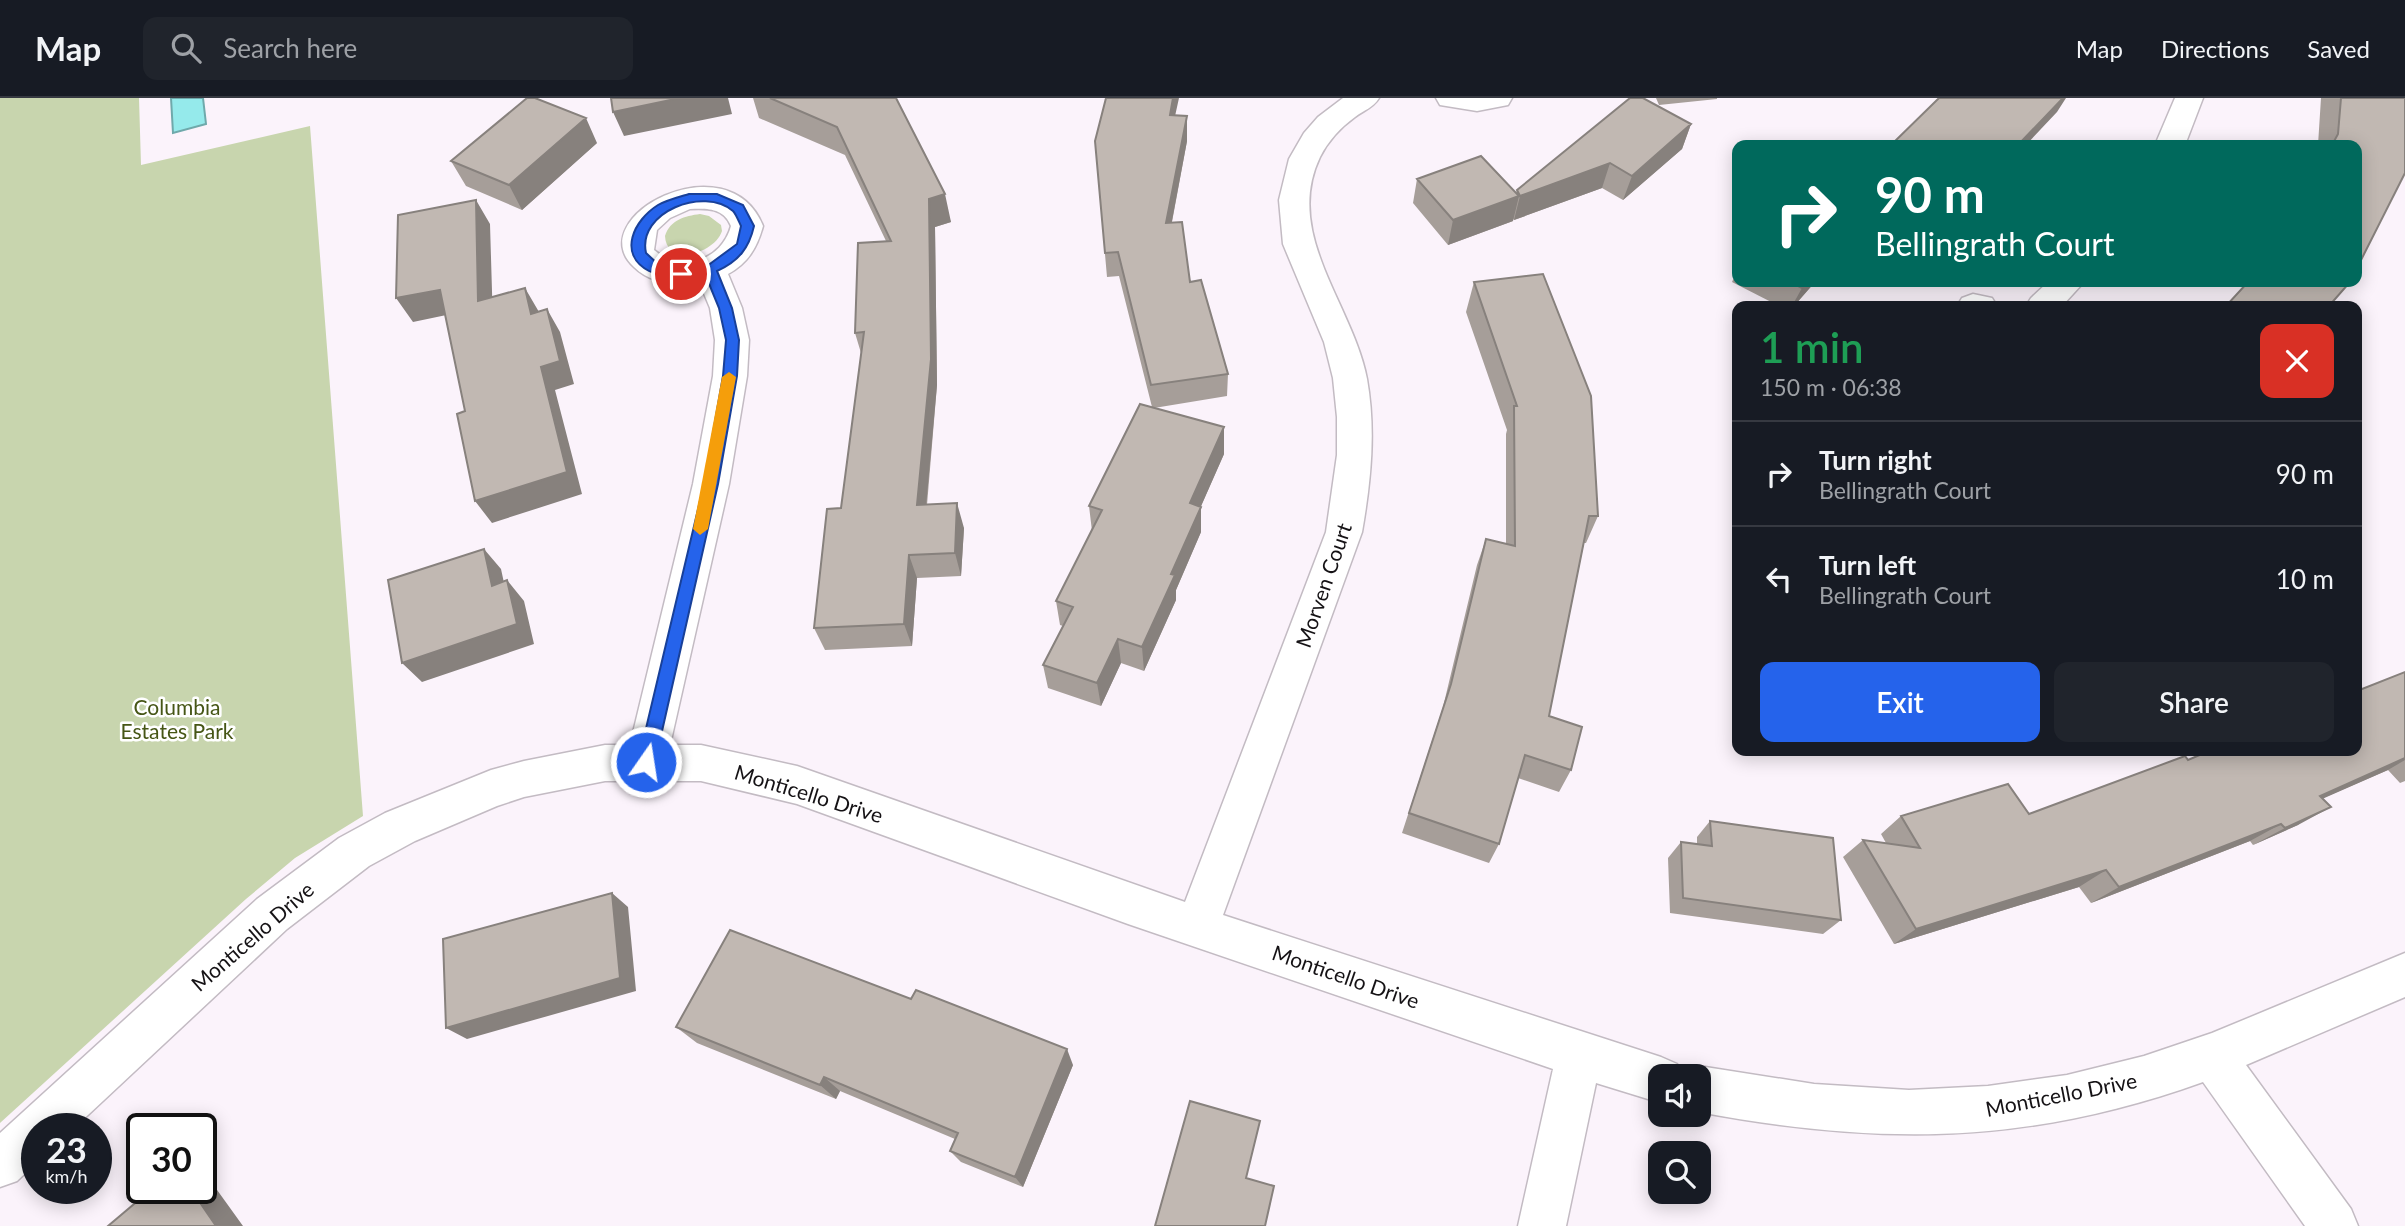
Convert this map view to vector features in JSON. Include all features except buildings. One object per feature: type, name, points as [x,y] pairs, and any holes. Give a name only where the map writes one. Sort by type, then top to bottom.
[{"type":"street","name":"Morven Court","points":[[1197,926],[1344,532],[1355,446],[1351,380],[1332,316],[1299,244],[1294,214],[1295,186],[1301,164],[1312,141],[1335,117],[1365,98]]},
{"type":"street","points":[[1450,98],[1477,102],[1498,98]]},
{"type":"street","points":[[2172,140],[2189,98]]},
{"type":"street","points":[[646,762],[711,484],[730,376],[733,340],[726,308],[710,269]]},
{"type":"street","points":[[2047,301],[2063,287]]},
{"type":"street","name":"Monticello Drive","points":[[56,1113],[272,914],[354,852],[400,827],[491,789],[584,766],[646,762],[701,763],[797,785],[1197,926],[1648,1076]]},
{"type":"street","name":"Monticello Drive","points":[[1711,1091],[1830,1109],[1957,1111],[2043,1102],[2143,1079],[2211,1055],[2405,975]]},
{"type":"street","points":[[1542,1226],[1579,1055]]},
{"type":"street","points":[[2211,1055],[2334,1226]]},
{"type":"street","name":"Monticello Drive","points":[[0,1164],[21,1145]]},
{"type":"green space","name":"Columbia Estates Park","points":[[0,98],[139,98],[141,165],[310,126],[363,816],[295,858],[246,899],[0,1123]]},
{"type":"green space","points":[[700,214],[709,216],[721,225],[722,231],[717,239],[710,246],[691,254],[673,251],[667,245],[665,236],[670,226],[684,218]]},
{"type":"water","points":[[171,98],[203,98],[206,124],[173,133]]},
{"type":"slow traffic","points":[[700,529],[711,484],[729,377]]},
{"type":"route","points":[[646,762],[711,484],[730,376],[733,340],[726,308],[710,269],[723,263],[743,246],[747,226],[745,216],[738,209],[717,199],[689,198],[663,208],[643,225],[638,234],[639,254],[655,268],[681,274]]}]
